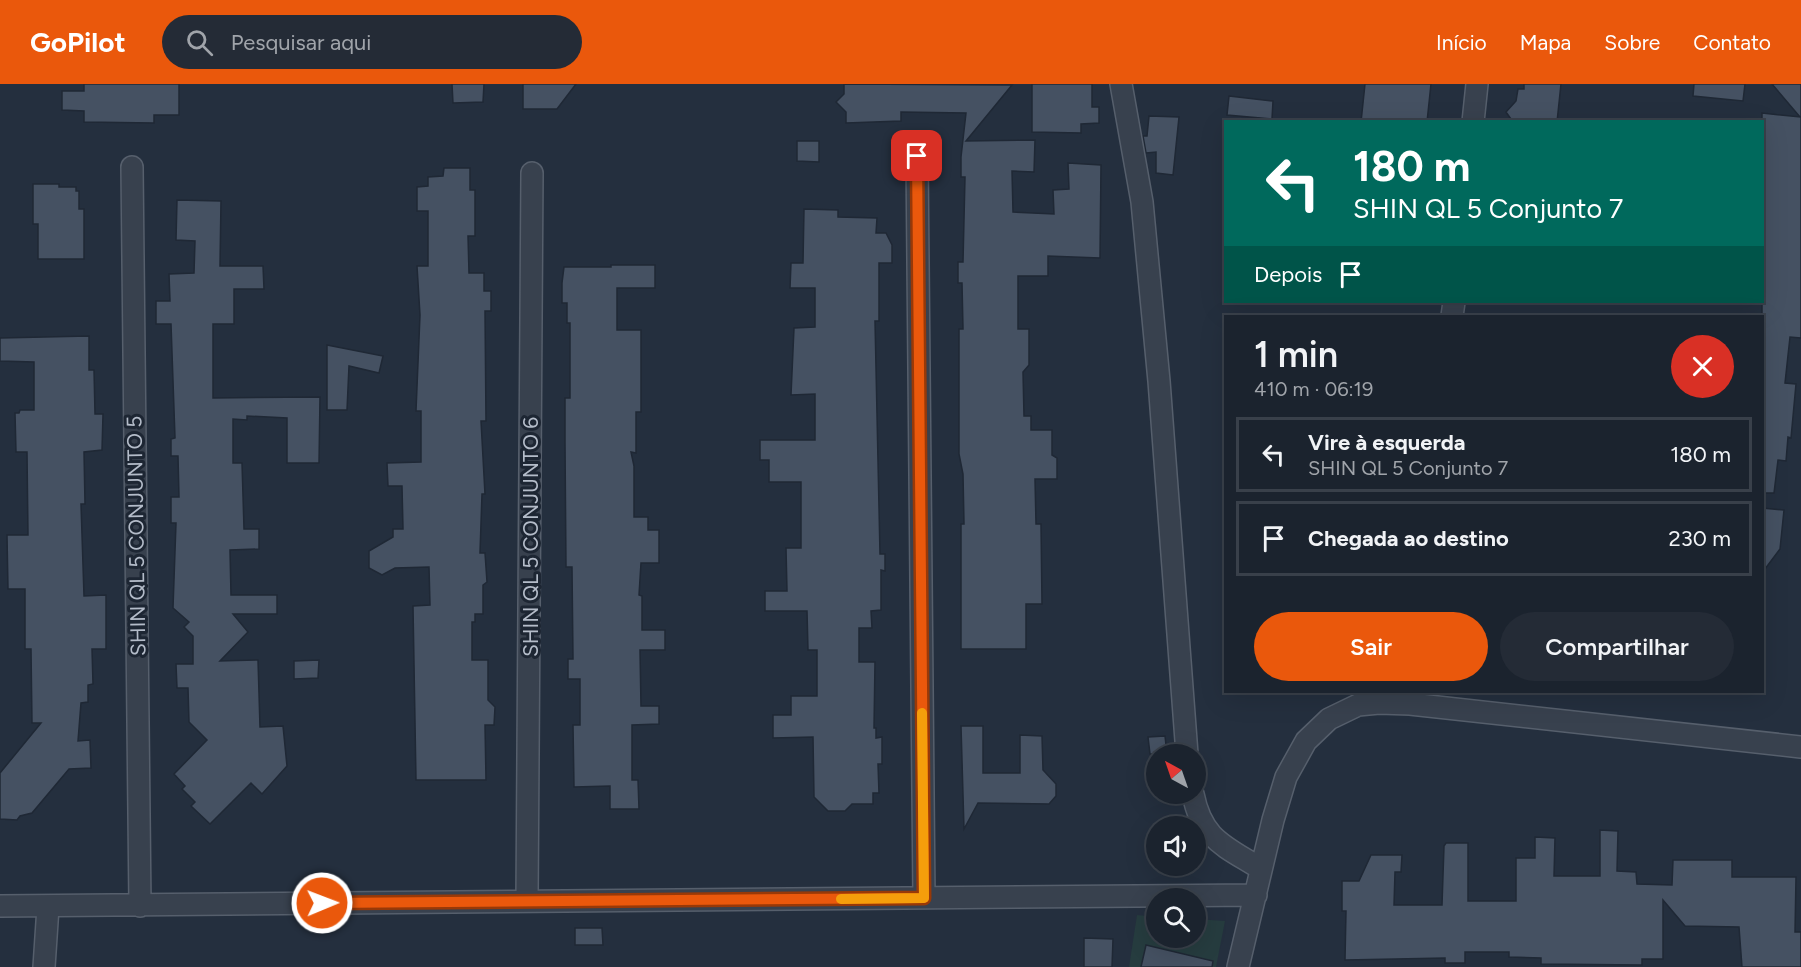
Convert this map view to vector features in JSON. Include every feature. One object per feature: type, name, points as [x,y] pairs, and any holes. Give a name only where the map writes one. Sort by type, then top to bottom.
[{"type":"street","points":[[1121,84],[1145,238],[1159,381],[1186,744]]},
{"type":"street","points":[[1473,120],[1477,84]]},
{"type":"street","points":[[917,156],[924,898]]},
{"type":"street","name":"SHIN QL 5 CONJUNTO 5","points":[[132,167],[140,906]]},
{"type":"street","name":"SHIN QL 5 CONJUNTO 6","points":[[527,901],[532,173]]},
{"type":"street","points":[[1238,967],[1286,777],[1311,734],[1329,720],[1358,705],[1411,698],[1801,746]]},
{"type":"street","points":[[1195,804],[1209,835],[1261,869]]},
{"type":"street","points":[[0,906],[1256,895]]},
{"type":"street","points":[[44,967],[48,907]]},
{"type":"green space","points":[[1137,915],[1146,916],[1146,948],[1206,948],[1206,920],[1225,921],[1216,967],[1129,967]]},
{"type":"building","points":[[84,84],[179,84],[179,115],[154,115],[154,123],[84,122],[84,111],[62,110],[62,91],[84,91]]},
{"type":"building","points":[[452,84],[484,84],[483,102],[453,103]]},
{"type":"building","points":[[523,84],[576,84],[557,109],[523,109]]},
{"type":"building","points":[[844,84],[1012,85],[966,141],[1035,140],[1034,172],[1012,171],[1013,212],[1054,214],[1053,190],[1069,189],[1068,163],[1101,165],[1100,258],[1048,256],[1048,276],[1018,276],[1018,329],[1029,329],[1029,365],[1023,372],[1024,416],[1031,416],[1031,430],[1052,430],[1052,455],[1057,458],[1057,479],[1035,479],[1036,524],[1041,524],[1042,604],[1026,604],[1026,649],[961,649],[961,524],[964,524],[963,474],[959,454],[959,329],[963,329],[962,283],[958,283],[958,262],[963,262],[965,177],[961,177],[961,157],[966,113],[901,112],[901,121],[846,123],[846,112],[836,102],[844,94]]},
{"type":"building","points":[[1032,84],[1092,84],[1092,107],[1099,107],[1099,123],[1081,124],[1081,133],[1032,132]]},
{"type":"building","points":[[1365,84],[1431,84],[1427,120],[1361,120]]},
{"type":"building","points":[[1524,84],[1561,84],[1557,120],[1512,120],[1506,112],[1516,101],[1518,89],[1524,89]]},
{"type":"building","points":[[1694,84],[1745,84],[1743,101],[1693,96]]},
{"type":"building","points":[[1772,84],[1801,84],[1801,338],[1790,337],[1785,383],[1796,384],[1791,438],[1788,437],[1786,461],[1778,460],[1774,493],[1764,493],[1764,315],[1762,315],[1762,303],[1764,303],[1764,120],[1762,120],[1762,113],[1800,117]]},
{"type":"building","points":[[1229,96],[1273,101],[1272,119],[1227,115]]},
{"type":"building","points":[[1149,116],[1179,117],[1173,175],[1156,173],[1156,152],[1146,153],[1143,136],[1147,136]]},
{"type":"building","points":[[797,141],[819,141],[819,162],[797,161]]},
{"type":"building","points":[[444,168],[470,168],[470,190],[475,190],[475,236],[468,236],[469,273],[484,273],[484,291],[491,291],[491,311],[485,311],[486,421],[481,421],[485,494],[482,494],[480,553],[485,553],[487,582],[483,585],[483,614],[475,614],[475,622],[472,622],[472,660],[488,660],[488,700],[495,707],[494,725],[485,725],[486,780],[416,780],[413,606],[430,605],[429,567],[395,568],[382,575],[369,568],[369,551],[393,537],[393,529],[403,529],[402,486],[388,486],[387,463],[421,462],[421,411],[416,411],[420,315],[417,266],[428,266],[428,211],[417,211],[417,187],[428,186],[428,177],[443,176]]},
{"type":"building","points":[[33,184],[59,184],[59,187],[76,187],[76,191],[79,191],[79,209],[84,209],[84,259],[38,259],[38,224],[33,224]]},
{"type":"building","points":[[177,200],[221,201],[220,266],[263,266],[264,289],[234,289],[234,324],[213,324],[213,398],[320,397],[319,463],[287,463],[287,418],[247,416],[247,420],[233,419],[233,463],[242,463],[244,529],[259,529],[259,549],[230,550],[231,595],[277,595],[277,614],[233,614],[248,632],[220,661],[258,660],[260,727],[283,726],[287,766],[262,794],[251,783],[210,824],[191,806],[195,802],[182,789],[185,786],[174,774],[207,740],[189,722],[188,688],[177,688],[176,664],[193,664],[193,636],[184,627],[189,622],[173,608],[176,523],[171,523],[171,497],[179,497],[178,456],[171,456],[171,439],[175,438],[171,324],[156,324],[156,301],[170,301],[169,274],[194,273],[195,241],[176,240]]},
{"type":"building","points":[[804,209],[838,210],[838,217],[877,218],[876,233],[886,233],[892,245],[892,263],[879,263],[879,321],[875,321],[880,554],[885,554],[885,571],[881,570],[881,610],[871,611],[872,628],[859,628],[859,662],[875,662],[874,728],[876,728],[876,738],[882,737],[882,764],[878,764],[879,793],[873,793],[873,804],[852,804],[845,811],[828,811],[814,797],[813,737],[773,738],[773,715],[791,715],[791,696],[817,696],[817,650],[808,650],[807,611],[765,611],[765,591],[787,591],[786,548],[801,548],[801,482],[769,482],[769,460],[760,460],[760,440],[815,440],[815,394],[791,395],[794,328],[815,327],[815,288],[790,288],[791,263],[803,263]]},
{"type":"building","points":[[611,265],[655,265],[655,288],[617,288],[617,330],[641,330],[641,412],[636,412],[636,453],[631,452],[634,466],[634,517],[648,517],[648,530],[659,530],[659,563],[641,563],[639,595],[642,596],[642,630],[665,630],[665,650],[640,650],[641,706],[659,706],[659,724],[632,725],[632,780],[638,780],[639,809],[610,809],[610,786],[574,787],[573,725],[580,725],[580,679],[568,679],[568,659],[573,659],[572,567],[566,567],[565,398],[570,398],[570,323],[567,323],[567,303],[562,303],[562,283],[564,267],[611,267]]},
{"type":"building","points":[[89,336],[89,370],[94,370],[95,414],[103,414],[102,450],[84,452],[85,504],[81,504],[84,596],[106,595],[106,649],[92,649],[93,684],[88,685],[88,702],[81,703],[78,741],[90,740],[91,768],[69,769],[32,813],[20,816],[17,820],[0,819],[0,773],[41,723],[32,723],[31,649],[25,649],[25,589],[8,589],[7,535],[28,535],[27,452],[16,452],[15,413],[19,413],[20,410],[34,410],[34,362],[0,361],[0,338]]},
{"type":"building","points":[[327,345],[383,356],[379,373],[349,366],[347,410],[327,410]]},
{"type":"building","points":[[1764,508],[1784,510],[1780,549],[1764,570]]},
{"type":"building","points":[[319,660],[318,678],[294,679],[294,661]]},
{"type":"building","points":[[961,726],[983,726],[983,773],[1020,773],[1020,735],[1042,736],[1043,770],[1056,784],[1056,796],[1049,804],[978,803],[964,829]]},
{"type":"building","points":[[1165,736],[1166,744],[1149,744],[1148,737]]},
{"type":"building","points":[[1600,830],[1618,831],[1617,871],[1636,872],[1637,884],[1672,885],[1673,860],[1732,860],[1732,877],[1796,877],[1795,932],[1801,932],[1801,967],[1742,967],[1739,927],[1685,926],[1663,900],[1663,959],[1642,959],[1642,965],[1541,964],[1541,958],[1509,957],[1509,952],[1465,952],[1465,963],[1445,963],[1445,958],[1345,960],[1346,911],[1342,911],[1342,881],[1359,881],[1371,855],[1402,855],[1401,872],[1395,872],[1394,905],[1442,905],[1444,846],[1446,843],[1468,843],[1468,901],[1516,901],[1516,858],[1535,858],[1535,837],[1555,838],[1554,876],[1600,876]]},
{"type":"building","points":[[575,928],[602,928],[603,945],[575,945]]},
{"type":"building","points":[[1084,938],[1113,939],[1112,967],[1084,967]]},
{"type":"building","points":[[1146,945],[1146,948],[1159,948],[1213,961],[1212,967],[1141,967]]},
{"type":"slow traffic","points":[[841,899],[924,898],[922,713]]},
{"type":"route","points":[[322,903],[924,898],[917,156]]}]
